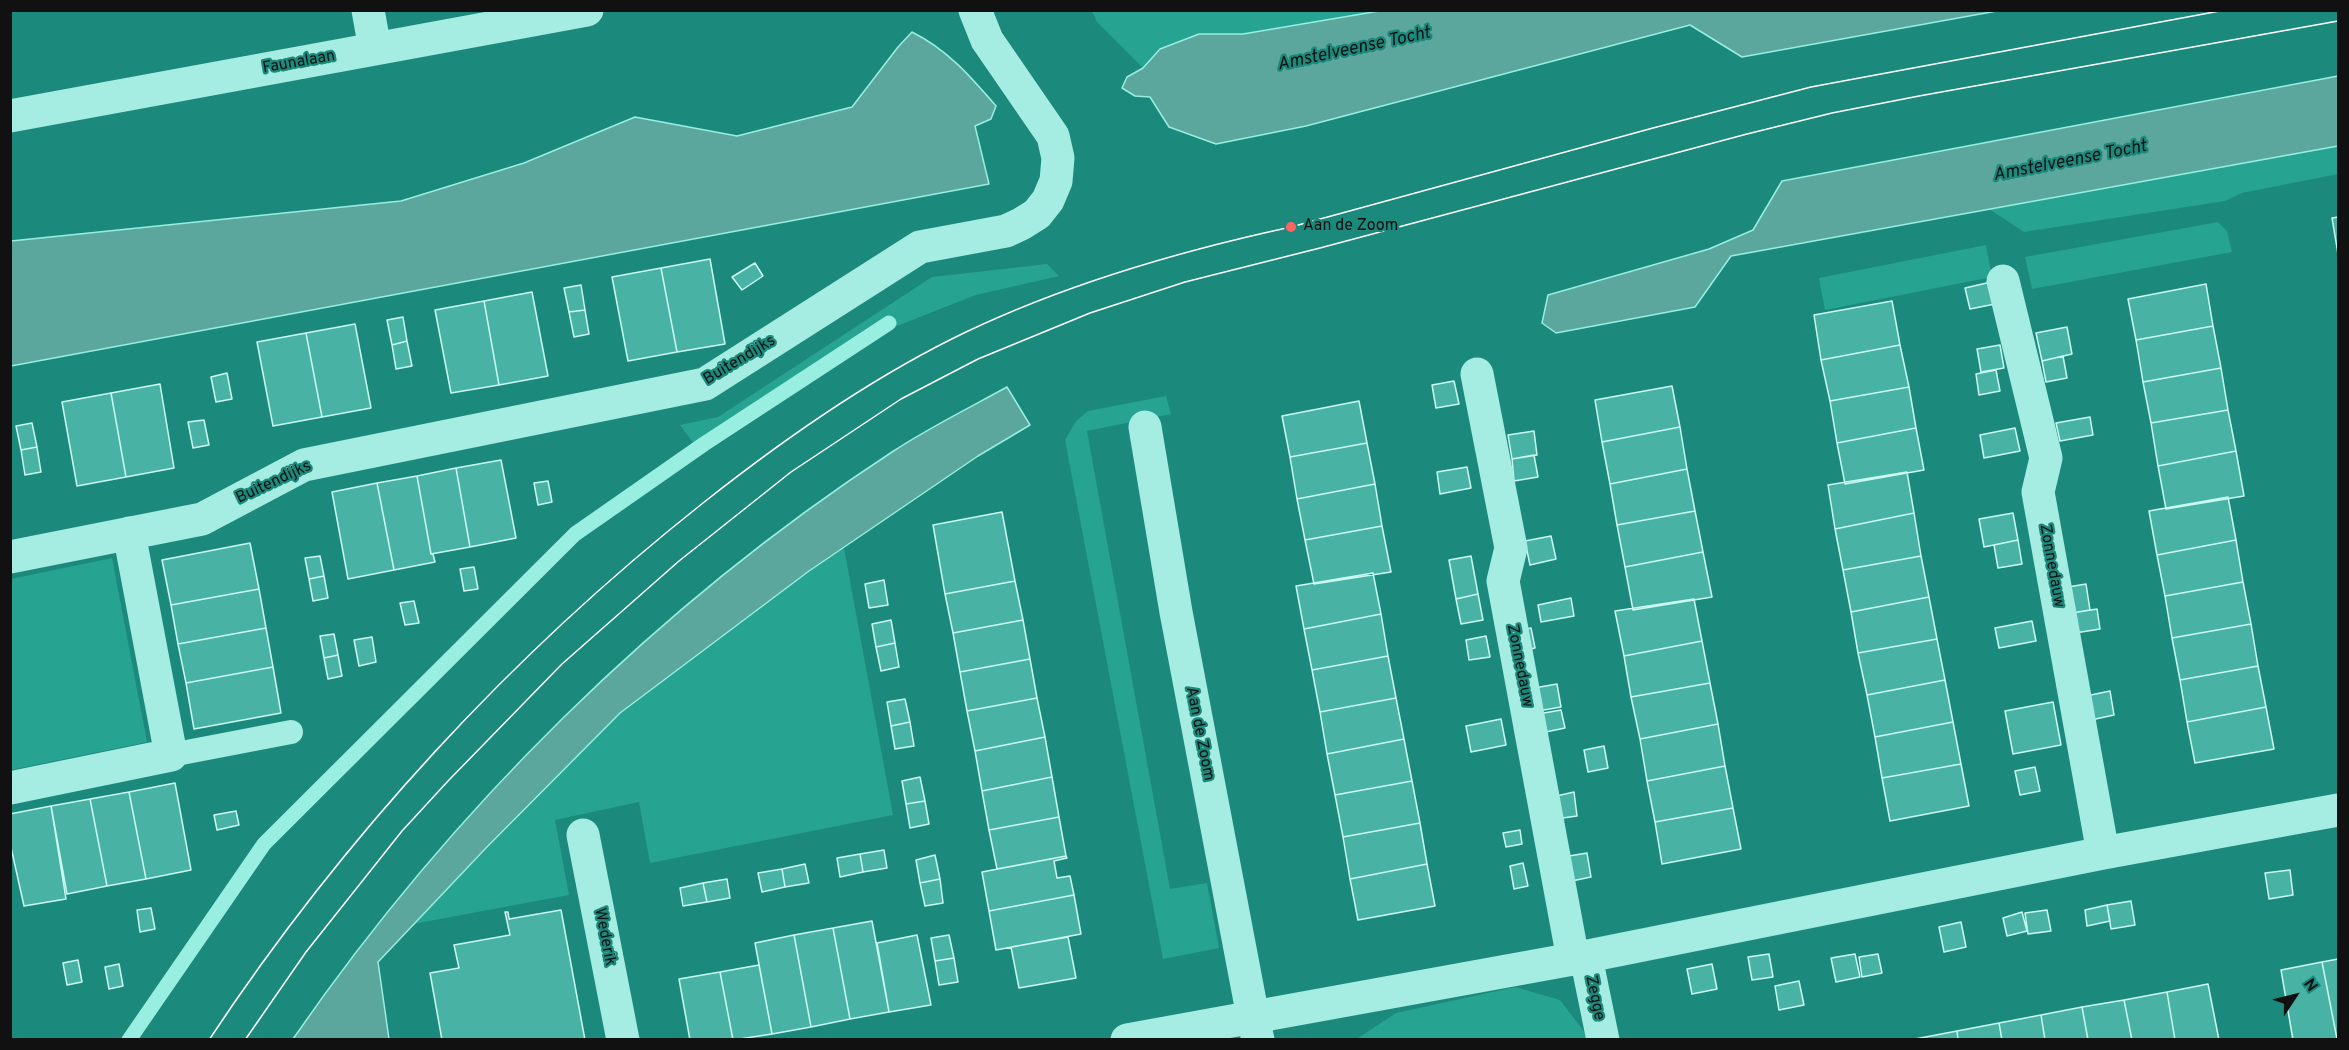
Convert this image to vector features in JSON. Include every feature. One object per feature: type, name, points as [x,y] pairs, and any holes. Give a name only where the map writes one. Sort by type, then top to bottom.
[{"type":"street","points":[[368,10],[375,49]]},
{"type":"street","name":"Faunalaan","points":[[10,116],[587,10]]},
{"type":"street","name":"Buitendijks","points":[[10,557],[202,519],[304,465],[705,384],[920,247],[1006,231],[1021,224],[1036,214],[1048,200],[1056,181],[1058,158],[1053,136],[987,40],[975,10]]},
{"type":"street","name":"Zonnedauw","points":[[2003,281],[2046,458],[2038,492],[2103,853]]},
{"type":"street","name":"Zonnedauw","points":[[1477,374],[1511,548],[1503,581],[1580,958]]},
{"type":"street","name":"Aan de Zoom","points":[[1145,427],[1176,612],[1256,1028]]},
{"type":"street","points":[[10,788],[171,755],[129,533]]},
{"type":"street","points":[[1127,1040],[1256,1028],[1580,958],[2103,853],[2338,810]]},
{"type":"street","name":"Wederik","points":[[583,835],[623,1040]]},
{"type":"street","name":"Zegge","points":[[1580,958],[1602,1040]]},
{"type":"lane","points":[[171,755],[291,732]]},
{"type":"green space","points":[[1092,11],[1385,11],[1243,34],[1199,34],[1160,49],[1143,68],[1097,22]]},
{"type":"green space","points":[[2338,146],[2338,174],[2242,193],[2225,201],[2024,232],[1989,209]]},
{"type":"green space","points":[[2218,222],[2227,231],[2232,252],[2032,289],[2025,257]]},
{"type":"green space","points":[[1986,245],[1992,277],[1825,310],[1819,278]]},
{"type":"green space","points":[[1047,264],[1059,276],[976,295],[884,331],[700,452],[680,425],[718,417],[932,277]]},
{"type":"green space","points":[[1166,396],[1171,414],[1087,431],[1170,889],[1207,883],[1219,948],[1163,959],[1065,440],[1076,421],[1088,411]]},
{"type":"green space","points":[[844,548],[893,815],[650,863],[639,802],[555,820],[569,895],[413,924],[620,713],[809,571]]},
{"type":"green space","points":[[112,558],[147,742],[11,770],[11,579]]},
{"type":"green space","points":[[1515,987],[1560,1000],[1586,1034],[1587,1040],[1355,1040],[1396,1013]]},
{"type":"water","name":"Amstelveense Tocht","points":[[1385,10],[1997,11],[1742,57],[1690,25],[1306,126],[1216,144],[1169,127],[1150,97],[1135,96],[1122,88],[1127,77],[1143,68],[1160,49],[1199,34],[1243,34]]},
{"type":"water","points":[[912,32],[948,56],[996,106],[991,119],[975,126],[989,184],[11,366],[11,241],[401,201],[524,163],[635,117],[737,136],[852,107]]},
{"type":"water","name":"Amstelveense Tocht","points":[[2338,76],[2338,146],[1731,256],[1695,307],[1556,333],[1542,323],[1548,295],[1709,249],[1753,230],[1782,181]]},
{"type":"water","points":[[1007,387],[1030,425],[978,456],[809,571],[620,713],[486,848],[378,962],[389,1039],[293,1039],[355,954],[420,872],[490,793],[564,717],[641,645],[722,576],[806,512],[906,443]]},
{"type":"building","points":[[2338,217],[2338,254],[2332,218]]},
{"type":"building","points":[[710,259],[725,344],[677,352],[661,268]]},
{"type":"building","points":[[755,263],[763,276],[742,290],[732,277]]},
{"type":"building","points":[[661,268],[677,352],[628,361],[612,277]]},
{"type":"building","points":[[1991,282],[1995,304],[1970,309],[1965,288]]},
{"type":"building","points":[[2206,284],[2213,326],[2136,340],[2128,299]]},
{"type":"building","points":[[581,285],[585,310],[569,312],[564,288]]},
{"type":"building","points":[[532,292],[548,376],[499,385],[484,301]]},
{"type":"building","points":[[484,301],[499,385],[451,393],[435,310]]},
{"type":"building","points":[[1892,301],[1900,345],[1821,360],[1814,315]]},
{"type":"building","points":[[585,310],[589,334],[574,337],[569,312]]},
{"type":"building","points":[[403,317],[407,341],[392,345],[387,320]]},
{"type":"building","points":[[355,324],[371,408],[322,417],[306,333]]},
{"type":"building","points":[[2213,326],[2221,368],[2143,382],[2136,340]]},
{"type":"building","points":[[2067,327],[2072,354],[2042,361],[2036,333]]},
{"type":"building","points":[[306,333],[322,417],[273,426],[257,342]]},
{"type":"building","points":[[407,341],[412,366],[396,369],[392,345]]},
{"type":"building","points":[[1900,345],[1909,387],[1830,401],[1821,360]]},
{"type":"building","points":[[2000,345],[2004,368],[1981,372],[1977,349]]},
{"type":"building","points":[[2063,356],[2067,378],[2046,382],[2042,361]]},
{"type":"building","points":[[2221,368],[2228,410],[2151,423],[2143,382]]},
{"type":"building","points":[[1996,370],[2000,391],[1979,395],[1976,374]]},
{"type":"building","points":[[227,373],[232,399],[216,402],[211,377]]},
{"type":"building","points":[[1454,381],[1459,404],[1436,408],[1432,385]]},
{"type":"building","points":[[160,384],[174,468],[126,477],[111,393]]},
{"type":"building","points":[[1672,386],[1680,427],[1602,442],[1595,400]]},
{"type":"building","points":[[1909,387],[1916,428],[1837,443],[1830,401]]},
{"type":"building","points":[[111,393],[126,477],[77,486],[62,402]]},
{"type":"building","points":[[1359,401],[1367,443],[1290,457],[1282,416]]},
{"type":"building","points":[[2228,410],[2236,451],[2158,466],[2151,423]]},
{"type":"building","points":[[2090,417],[2093,435],[2060,441],[2056,423]]},
{"type":"building","points":[[204,420],[209,445],[193,448],[188,422]]},
{"type":"building","points":[[32,423],[37,447],[21,450],[16,426]]},
{"type":"building","points":[[1680,427],[1687,469],[1610,484],[1602,442]]},
{"type":"building","points":[[1916,428],[1924,470],[1845,484],[1837,443]]},
{"type":"building","points":[[2015,428],[2020,451],[1984,458],[1980,435]]},
{"type":"building","points":[[1534,431],[1537,455],[1512,459],[1508,435]]},
{"type":"building","points":[[1367,443],[1375,484],[1297,499],[1290,457]]},
{"type":"building","points":[[37,447],[41,472],[25,475],[21,450]]},
{"type":"building","points":[[2236,451],[2244,496],[2166,509],[2158,466]]},
{"type":"building","points":[[1534,455],[1538,477],[1514,481],[1512,459]]},
{"type":"building","points":[[501,460],[516,538],[470,547],[456,468]]},
{"type":"building","points":[[1467,467],[1471,488],[1440,494],[1437,472]]},
{"type":"building","points":[[456,468],[470,547],[431,554],[417,476]]},
{"type":"building","points":[[1687,469],[1695,511],[1617,525],[1610,484]]},
{"type":"building","points":[[1907,472],[1914,513],[1835,529],[1828,485]]},
{"type":"building","points":[[417,476],[431,554],[435,562],[394,570],[377,483]]},
{"type":"building","points":[[548,481],[552,502],[538,505],[534,483]]},
{"type":"building","points":[[377,483],[394,570],[348,579],[332,492]]},
{"type":"building","points":[[1375,484],[1382,526],[1305,540],[1297,499]]},
{"type":"building","points":[[2228,497],[2236,540],[2157,555],[2149,511]]},
{"type":"building","points":[[1695,511],[1703,552],[1625,567],[1617,525]]},
{"type":"building","points":[[1002,512],[1015,581],[945,594],[933,525]]},
{"type":"building","points":[[1914,513],[1921,556],[1843,570],[1835,529]]},
{"type":"building","points":[[2013,513],[2018,540],[1984,547],[1979,519]]},
{"type":"building","points":[[1382,526],[1391,572],[1314,584],[1305,540]]},
{"type":"building","points":[[1551,536],[1556,559],[1530,565],[1525,541]]},
{"type":"building","points":[[2018,540],[2022,564],[1998,568],[1994,545]]},
{"type":"building","points":[[2236,540],[2243,582],[2165,596],[2157,555]]},
{"type":"building","points":[[250,543],[259,589],[171,605],[162,560]]},
{"type":"building","points":[[1703,552],[1712,597],[1633,610],[1625,567]]},
{"type":"building","points":[[320,556],[324,576],[309,579],[305,558]]},
{"type":"building","points":[[1471,556],[1478,594],[1456,599],[1449,560]]},
{"type":"building","points":[[1921,556],[1929,597],[1851,612],[1843,570]]},
{"type":"building","points":[[474,567],[478,589],[464,591],[460,569]]},
{"type":"building","points":[[1373,573],[1381,614],[1304,629],[1296,586]]},
{"type":"building","points":[[324,576],[328,598],[313,601],[309,579]]},
{"type":"building","points":[[884,580],[888,605],[869,608],[865,584]]},
{"type":"building","points":[[1015,581],[1023,620],[953,633],[945,594]]},
{"type":"building","points":[[2243,582],[2251,624],[2172,638],[2165,596]]},
{"type":"building","points":[[2086,584],[2090,610],[2072,613],[2068,587]]},
{"type":"building","points":[[259,589],[266,628],[178,644],[171,605]]},
{"type":"building","points":[[1478,594],[1483,620],[1461,624],[1456,599]]},
{"type":"building","points":[[1929,597],[1937,639],[1858,653],[1851,612]]},
{"type":"building","points":[[1571,598],[1574,616],[1541,622],[1538,605]]},
{"type":"building","points":[[1694,599],[1702,641],[1624,656],[1615,611]]},
{"type":"building","points":[[414,601],[419,623],[405,625],[400,603]]},
{"type":"building","points":[[2097,609],[2100,629],[2075,633],[2072,613]]},
{"type":"building","points":[[1381,614],[1388,656],[1312,670],[1304,629]]},
{"type":"building","points":[[891,620],[895,643],[876,647],[872,624]]},
{"type":"building","points":[[1023,620],[1030,659],[960,672],[953,633]]},
{"type":"building","points":[[2032,621],[2036,641],[1999,648],[1995,628]]},
{"type":"building","points":[[2251,624],[2258,666],[2180,680],[2172,638]]},
{"type":"building","points":[[266,628],[273,667],[186,683],[178,644]]},
{"type":"building","points":[[1531,628],[1535,648],[1526,650],[1522,630]]},
{"type":"building","points":[[334,634],[338,655],[324,658],[320,636]]},
{"type":"building","points":[[1486,636],[1490,657],[1469,660],[1466,640]]},
{"type":"building","points":[[372,637],[376,662],[359,666],[354,640]]},
{"type":"building","points":[[1937,639],[1945,680],[1867,695],[1858,653]]},
{"type":"building","points":[[1702,641],[1710,683],[1631,697],[1624,656]]},
{"type":"building","points":[[895,643],[899,667],[881,671],[876,647]]},
{"type":"building","points":[[338,655],[342,676],[328,679],[324,658]]},
{"type":"building","points":[[1388,656],[1396,698],[1320,712],[1312,670]]},
{"type":"building","points":[[1030,659],[1037,698],[967,711],[960,672]]},
{"type":"building","points":[[2258,666],[2266,707],[2187,722],[2180,680]]},
{"type":"building","points":[[273,667],[281,713],[194,729],[186,683]]},
{"type":"building","points":[[1945,680],[1953,722],[1875,737],[1867,695]]},
{"type":"building","points":[[1710,683],[1718,724],[1640,739],[1631,697]]},
{"type":"building","points":[[1557,684],[1561,707],[1538,711],[1534,688]]},
{"type":"building","points":[[2110,691],[2114,715],[2091,720],[2086,696]]},
{"type":"building","points":[[1037,698],[1045,737],[975,751],[967,711]]},
{"type":"building","points":[[1396,698],[1404,739],[1327,754],[1320,712]]},
{"type":"building","points":[[905,699],[910,722],[891,726],[887,702]]},
{"type":"building","points":[[2053,702],[2061,745],[2013,754],[2005,711]]},
{"type":"building","points":[[2266,707],[2274,749],[2195,763],[2187,722]]},
{"type":"building","points":[[1561,710],[1565,728],[1541,733],[1538,714]]},
{"type":"building","points":[[1501,719],[1506,745],[1471,752],[1466,726]]},
{"type":"building","points":[[910,722],[914,746],[895,749],[891,726]]},
{"type":"building","points":[[1953,722],[1961,764],[1882,778],[1875,737]]},
{"type":"building","points":[[1718,724],[1725,766],[1647,781],[1640,739]]},
{"type":"building","points":[[1045,737],[1052,777],[982,791],[975,751]]},
{"type":"building","points":[[1404,739],[1412,781],[1335,795],[1327,754]]},
{"type":"building","points":[[1604,746],[1608,768],[1588,772],[1584,750]]},
{"type":"building","points":[[1961,764],[1969,806],[1890,821],[1882,778]]},
{"type":"building","points":[[1725,766],[1733,808],[1655,822],[1647,781]]},
{"type":"building","points":[[2035,767],[2040,791],[2020,795],[2015,771]]},
{"type":"building","points":[[920,777],[925,801],[906,804],[902,781]]},
{"type":"building","points":[[1052,777],[1059,817],[989,830],[982,791]]},
{"type":"building","points":[[1412,781],[1420,823],[1343,837],[1335,795]]},
{"type":"building","points":[[175,783],[191,870],[146,879],[129,792]]},
{"type":"building","points":[[129,792],[146,879],[107,886],[90,799]]},
{"type":"building","points":[[1574,792],[1577,816],[1556,819],[1552,797]]},
{"type":"building","points":[[90,799],[107,886],[67,894],[51,806]]},
{"type":"building","points":[[925,801],[929,824],[910,828],[906,804]]},
{"type":"building","points":[[51,806],[66,899],[24,906],[10,843],[10,814]]},
{"type":"building","points":[[1733,808],[1741,849],[1662,864],[1655,822]]},
{"type":"building","points":[[236,811],[239,825],[217,830],[214,815]]},
{"type":"building","points":[[1059,817],[1066,856],[997,869],[989,830]]},
{"type":"building","points":[[1420,823],[1427,864],[1350,879],[1343,837]]},
{"type":"building","points":[[1520,830],[1522,844],[1506,847],[1503,833]]},
{"type":"building","points":[[884,850],[887,868],[863,872],[860,854]]},
{"type":"building","points":[[1587,853],[1591,877],[1567,882],[1563,857]]},
{"type":"building","points":[[860,854],[863,872],[840,877],[837,858]]},
{"type":"building","points":[[935,855],[940,879],[920,883],[916,860]]},
{"type":"building","points":[[1066,856],[1067,858],[1054,861],[1057,878],[1070,876],[1074,895],[989,911],[982,872]]},
{"type":"building","points":[[1523,863],[1528,886],[1514,889],[1510,866]]},
{"type":"building","points":[[805,864],[809,883],[785,887],[782,869]]},
{"type":"building","points":[[1427,864],[1435,906],[1358,920],[1350,879]]},
{"type":"building","points":[[782,869],[785,887],[762,892],[758,873]]},
{"type":"building","points":[[2290,870],[2293,895],[2269,899],[2265,873]]},
{"type":"building","points":[[727,879],[730,898],[707,902],[703,883]]},
{"type":"building","points":[[940,879],[943,903],[925,906],[920,883]]},
{"type":"building","points":[[703,883],[707,902],[683,906],[680,888]]},
{"type":"building","points":[[1074,895],[1081,934],[996,950],[989,911]]},
{"type":"building","points":[[2131,901],[2135,925],[2111,929],[2107,905]]},
{"type":"building","points":[[2107,905],[2110,921],[2087,926],[2085,910]]},
{"type":"building","points":[[151,908],[155,929],[140,932],[137,910]]},
{"type":"building","points":[[561,910],[585,1040],[442,1040],[430,973],[459,968],[454,945],[510,935],[505,912],[508,912],[509,919]]},
{"type":"building","points":[[2047,910],[2051,931],[2028,934],[2025,913]]},
{"type":"building","points":[[2022,912],[2027,931],[2007,936],[2003,918]]},
{"type":"building","points":[[872,921],[889,1012],[850,1019],[833,928]]},
{"type":"building","points":[[1961,922],[1966,947],[1944,952],[1939,927]]},
{"type":"building","points":[[833,928],[850,1019],[811,1027],[794,935]]},
{"type":"building","points":[[794,935],[811,1027],[772,1034],[755,943]]},
{"type":"building","points":[[917,935],[931,1005],[889,1012],[877,943]]},
{"type":"building","points":[[949,935],[954,958],[935,961],[931,938]]},
{"type":"building","points":[[1068,937],[1076,978],[1019,988],[1011,947]]},
{"type":"building","points":[[1769,954],[1773,977],[1752,980],[1748,957]]},
{"type":"building","points":[[1855,954],[1860,977],[1836,982],[1831,958]]},
{"type":"building","points":[[1878,954],[1882,973],[1862,977],[1859,957]]},
{"type":"building","points":[[954,958],[958,982],[939,985],[935,961]]},
{"type":"building","points":[[2338,959],[2338,1039],[2337,1039],[2322,962]]},
{"type":"building","points":[[78,960],[82,982],[67,985],[63,963]]},
{"type":"building","points":[[2322,962],[2337,1039],[2293,1040],[2281,970]]},
{"type":"building","points":[[119,964],[123,986],[109,989],[105,967]]},
{"type":"building","points":[[1712,964],[1717,989],[1692,994],[1687,969]]},
{"type":"building","points":[[759,965],[772,1034],[733,1040],[720,972]]},
{"type":"building","points":[[720,972],[733,1040],[690,1040],[679,979]]},
{"type":"building","points":[[1799,981],[1804,1005],[1779,1010],[1775,986]]},
{"type":"building","points":[[2208,984],[2219,1040],[2175,1040],[2167,992]]},
{"type":"building","points":[[2167,992],[2175,1040],[2132,1040],[2124,1000]]},
{"type":"building","points":[[2124,1000],[2132,1040],[2088,1040],[2082,1007]]},
{"type":"building","points":[[2082,1007],[2088,1040],[2045,1040],[2041,1015]]},
{"type":"building","points":[[2041,1015],[2045,1040],[2002,1040],[1999,1023]]},
{"type":"building","points":[[1999,1023],[2002,1040],[1958,1040],[1957,1031]]},
{"type":"building","points":[[1957,1031],[1958,1040],[1915,1039]]},
{"type":"waterway","points":[[129,1040],[264,844],[575,534],[704,444],[889,323]]},
{"type":"tram line","points":[[209,1040],[316,891],[374,820],[498,685],[564,622],[632,561],[765,455],[863,389],[966,332],[1045,298],[1167,258],[1291,227],[1811,87],[2225,10]]},
{"type":"tram line","points":[[245,1040],[306,952],[402,831],[562,664],[679,561],[791,472],[901,399],[978,359],[1090,313],[1185,282],[1747,134],[1832,113],[1919,96],[2338,21]]},
{"type":"place","name":"Aan de Zoom","points":[[1291,227]]}]
